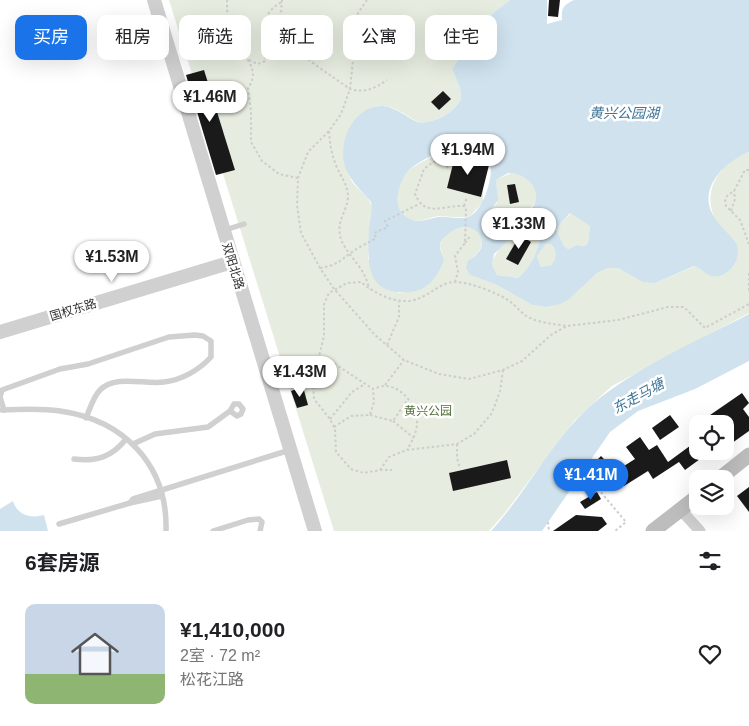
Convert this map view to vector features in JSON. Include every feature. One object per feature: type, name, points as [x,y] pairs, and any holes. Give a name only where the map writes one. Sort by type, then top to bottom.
[{"type":"main road","points":[[730,470],[749,455]]},
{"type":"main road","points":[[653,531],[689,502]]},
{"type":"street","name":"双阳北路","points":[[154,0],[315,531]]},
{"type":"street","name":"国权东路","points":[[0,332],[232,262]]},
{"type":"street","points":[[680,509],[700,531]]},
{"type":"lane","points":[[223,230],[244,224]]},
{"type":"lane","points":[[86,418],[96,395],[110,384],[127,381],[162,382],[192,373],[211,357],[213,352],[211,341],[203,336],[178,335],[88,364],[60,369],[2,390],[0,397],[2,410],[60,411],[86,418],[133,444],[149,462],[161,493],[166,512],[166,531]]},
{"type":"lane","points":[[133,444],[155,434],[208,427],[230,411]]},
{"type":"lane","points":[[74,459],[86,461],[103,458],[120,448],[126,440]]},
{"type":"lane","points":[[59,524],[130,503],[132,499],[161,493],[290,450]]},
{"type":"lane","points":[[213,531],[255,519],[262,522],[260,531]]},
{"type":"path","points":[[227,0],[229,15]]},
{"type":"path","points":[[367,0],[358,14],[350,90],[341,114],[329,131],[308,152],[298,178],[297,205],[301,233],[320,268],[334,289],[375,335],[404,360],[439,374],[469,379],[503,370],[522,361],[551,335],[567,326]]},
{"type":"path","points":[[281,15],[282,1]]},
{"type":"path","points":[[266,15],[282,1]]},
{"type":"path","points":[[248,60],[258,64],[265,60]]},
{"type":"path","points":[[248,60],[254,71],[253,81],[248,88],[251,111],[251,142],[262,161],[279,174],[298,178]]},
{"type":"path","points":[[310,60],[350,90],[360,92],[374,89],[386,80]]},
{"type":"path","points":[[329,131],[330,150],[345,182],[348,198],[339,220],[340,236],[367,278],[369,289]]},
{"type":"path","points":[[448,168],[443,162],[433,162],[424,169],[414,194],[419,204],[428,209],[464,206]]},
{"type":"path","points":[[749,170],[745,170],[734,191],[725,200],[731,211],[740,220],[749,244]]},
{"type":"path","points":[[731,211],[735,199],[734,191]]},
{"type":"path","points":[[465,243],[466,216],[464,206],[467,196]]},
{"type":"path","points":[[320,268],[334,266],[344,260],[351,253],[376,238],[374,233],[388,227],[385,221],[419,204]]},
{"type":"path","points":[[455,282],[458,272],[455,256],[471,235]]},
{"type":"path","points":[[749,273],[749,291]]},
{"type":"path","points":[[392,470],[364,473],[350,469],[336,452],[334,427],[330,419],[314,399],[313,380],[320,359],[324,336],[324,304],[329,293],[334,289],[347,283],[361,282],[369,289],[398,302],[417,300],[438,287],[455,282],[492,291],[511,302],[527,317],[541,322],[567,326],[644,315],[668,307],[684,307],[705,328],[749,304]]},
{"type":"path","points":[[387,345],[399,317],[398,302]]},
{"type":"path","points":[[320,359],[335,364],[373,390],[374,402],[370,415]]},
{"type":"path","points":[[373,390],[385,386],[404,360]]},
{"type":"path","points":[[380,470],[389,457],[407,450],[457,444],[474,434],[492,413],[500,391],[503,370]]},
{"type":"path","points":[[330,419],[352,392],[365,383]]},
{"type":"path","points":[[385,386],[398,391],[414,406],[417,421],[414,438],[407,450]]},
{"type":"path","points":[[393,421],[408,399]]},
{"type":"path","points":[[334,427],[351,416],[370,415],[393,421],[414,438]]},
{"type":"path","points":[[457,444],[457,458],[460,468]]},
{"type":"path","points":[[588,477],[626,522],[615,531]]},
{"type":"path","points":[[548,522],[549,531]]},
{"type":"green space","name":"黄兴公园","points":[[169,0],[510,0],[492,15],[425,15],[425,60],[458,60],[452,69],[460,88],[461,99],[449,113],[439,119],[420,123],[402,112],[382,106],[369,110],[350,128],[345,144],[347,169],[352,182],[368,199],[372,208],[368,259],[398,293],[415,291],[432,281],[440,269],[444,261],[440,246],[444,237],[452,231],[470,228],[480,235],[482,241],[476,254],[468,260],[470,275],[497,285],[532,305],[546,307],[587,282],[597,273],[608,268],[618,268],[643,281],[655,283],[695,266],[711,276],[734,241],[722,230],[714,217],[711,205],[711,192],[715,180],[723,169],[734,160],[749,152],[749,313],[612,386],[575,420],[489,531],[334,531],[188,60],[251,60],[251,15],[179,15],[179,32]]},
{"type":"green space","points":[[449,151],[458,153],[472,162],[480,176],[483,202],[470,216],[466,217],[439,216],[417,221],[409,219],[403,215],[398,202],[399,187],[405,174],[429,158]]},
{"type":"green space","points":[[511,173],[521,175],[529,181],[536,191],[536,200],[522,216],[516,227],[506,233],[494,235],[485,230],[485,218],[497,203],[496,180]]},
{"type":"green space","points":[[571,213],[590,226],[588,243],[585,246],[577,245],[568,249],[564,246],[556,229]]},
{"type":"green space","points":[[530,220],[537,222],[539,238],[536,253],[528,267],[518,278],[497,275],[492,265],[496,253],[513,233]]},
{"type":"green space","points":[[546,244],[553,246],[555,257],[551,265],[541,267],[537,256]]},
{"type":"water","name":"黄兴公园湖","points":[[510,0],[547,0],[547,24],[562,20],[564,8],[574,0],[749,0],[749,152],[732,161],[724,168],[712,183],[709,192],[709,201],[713,215],[738,248],[736,260],[729,271],[717,276],[711,276],[694,266],[655,283],[643,282],[618,268],[608,268],[597,273],[569,299],[560,304],[546,307],[532,305],[497,285],[470,275],[466,268],[468,260],[477,254],[482,240],[473,229],[465,227],[456,229],[442,240],[440,248],[444,261],[432,282],[427,286],[417,291],[396,292],[385,289],[378,283],[373,276],[369,255],[371,202],[346,169],[343,159],[345,138],[355,119],[372,107],[383,106],[393,108],[420,123],[439,119],[449,113],[461,99],[460,88],[452,69],[458,60],[497,60],[497,15],[492,15]],"holes":[[[458,144],[465,144],[490,164],[490,178],[486,194],[478,209],[473,214],[464,218],[438,217],[419,221],[408,218],[399,209],[398,202],[399,189],[404,176],[412,167]],[[508,173],[514,173],[525,178],[533,186],[536,197],[535,203],[522,214],[510,232],[497,236],[491,235],[485,230],[485,219],[498,200],[496,180]],[[570,213],[590,226],[588,243],[585,246],[577,245],[568,249],[564,246],[556,229]],[[530,220],[537,222],[539,238],[536,253],[528,267],[518,278],[497,275],[492,265],[494,254]],[[546,244],[553,246],[555,257],[551,265],[541,267],[537,256]]]},
{"type":"water","name":"东走马塘","points":[[749,314],[749,361],[695,389],[638,411],[610,432],[542,531],[491,531],[503,518],[565,432],[594,403],[658,360]]},
{"type":"water","points":[[13,501],[18,510],[25,515],[44,515],[48,531],[0,531],[0,509]]},
{"type":"building","points":[[549,0],[560,0],[558,17],[548,16]]},
{"type":"building","points":[[204,70],[235,170],[216,175],[186,75]]},
{"type":"building","points":[[443,91],[451,99],[439,110],[431,102]]},
{"type":"building","points":[[455,156],[489,165],[481,197],[447,188]]},
{"type":"building","points":[[515,184],[519,202],[510,204],[507,185]]},
{"type":"building","points":[[520,235],[531,242],[518,265],[506,259]]},
{"type":"building","points":[[303,387],[308,405],[297,408],[291,391]]},
{"type":"building","points":[[742,393],[749,403],[743,409],[749,417],[749,431],[734,442],[734,415],[710,415]]},
{"type":"building","points":[[670,415],[679,427],[660,440],[652,428]]},
{"type":"building","points":[[640,437],[649,450],[657,445],[668,462],[689,447],[689,460],[699,460],[685,470],[679,462],[653,479],[648,471],[624,486],[618,477],[602,490],[587,473],[597,464],[595,462],[601,456],[616,471],[635,459],[626,447]]},
{"type":"building","points":[[507,460],[511,478],[453,491],[449,473]]},
{"type":"building","points":[[749,487],[749,512],[737,496]]},
{"type":"building","points":[[597,492],[601,499],[585,509],[580,502]]},
{"type":"building","points":[[576,515],[602,517],[607,524],[598,531],[553,531]]}]
